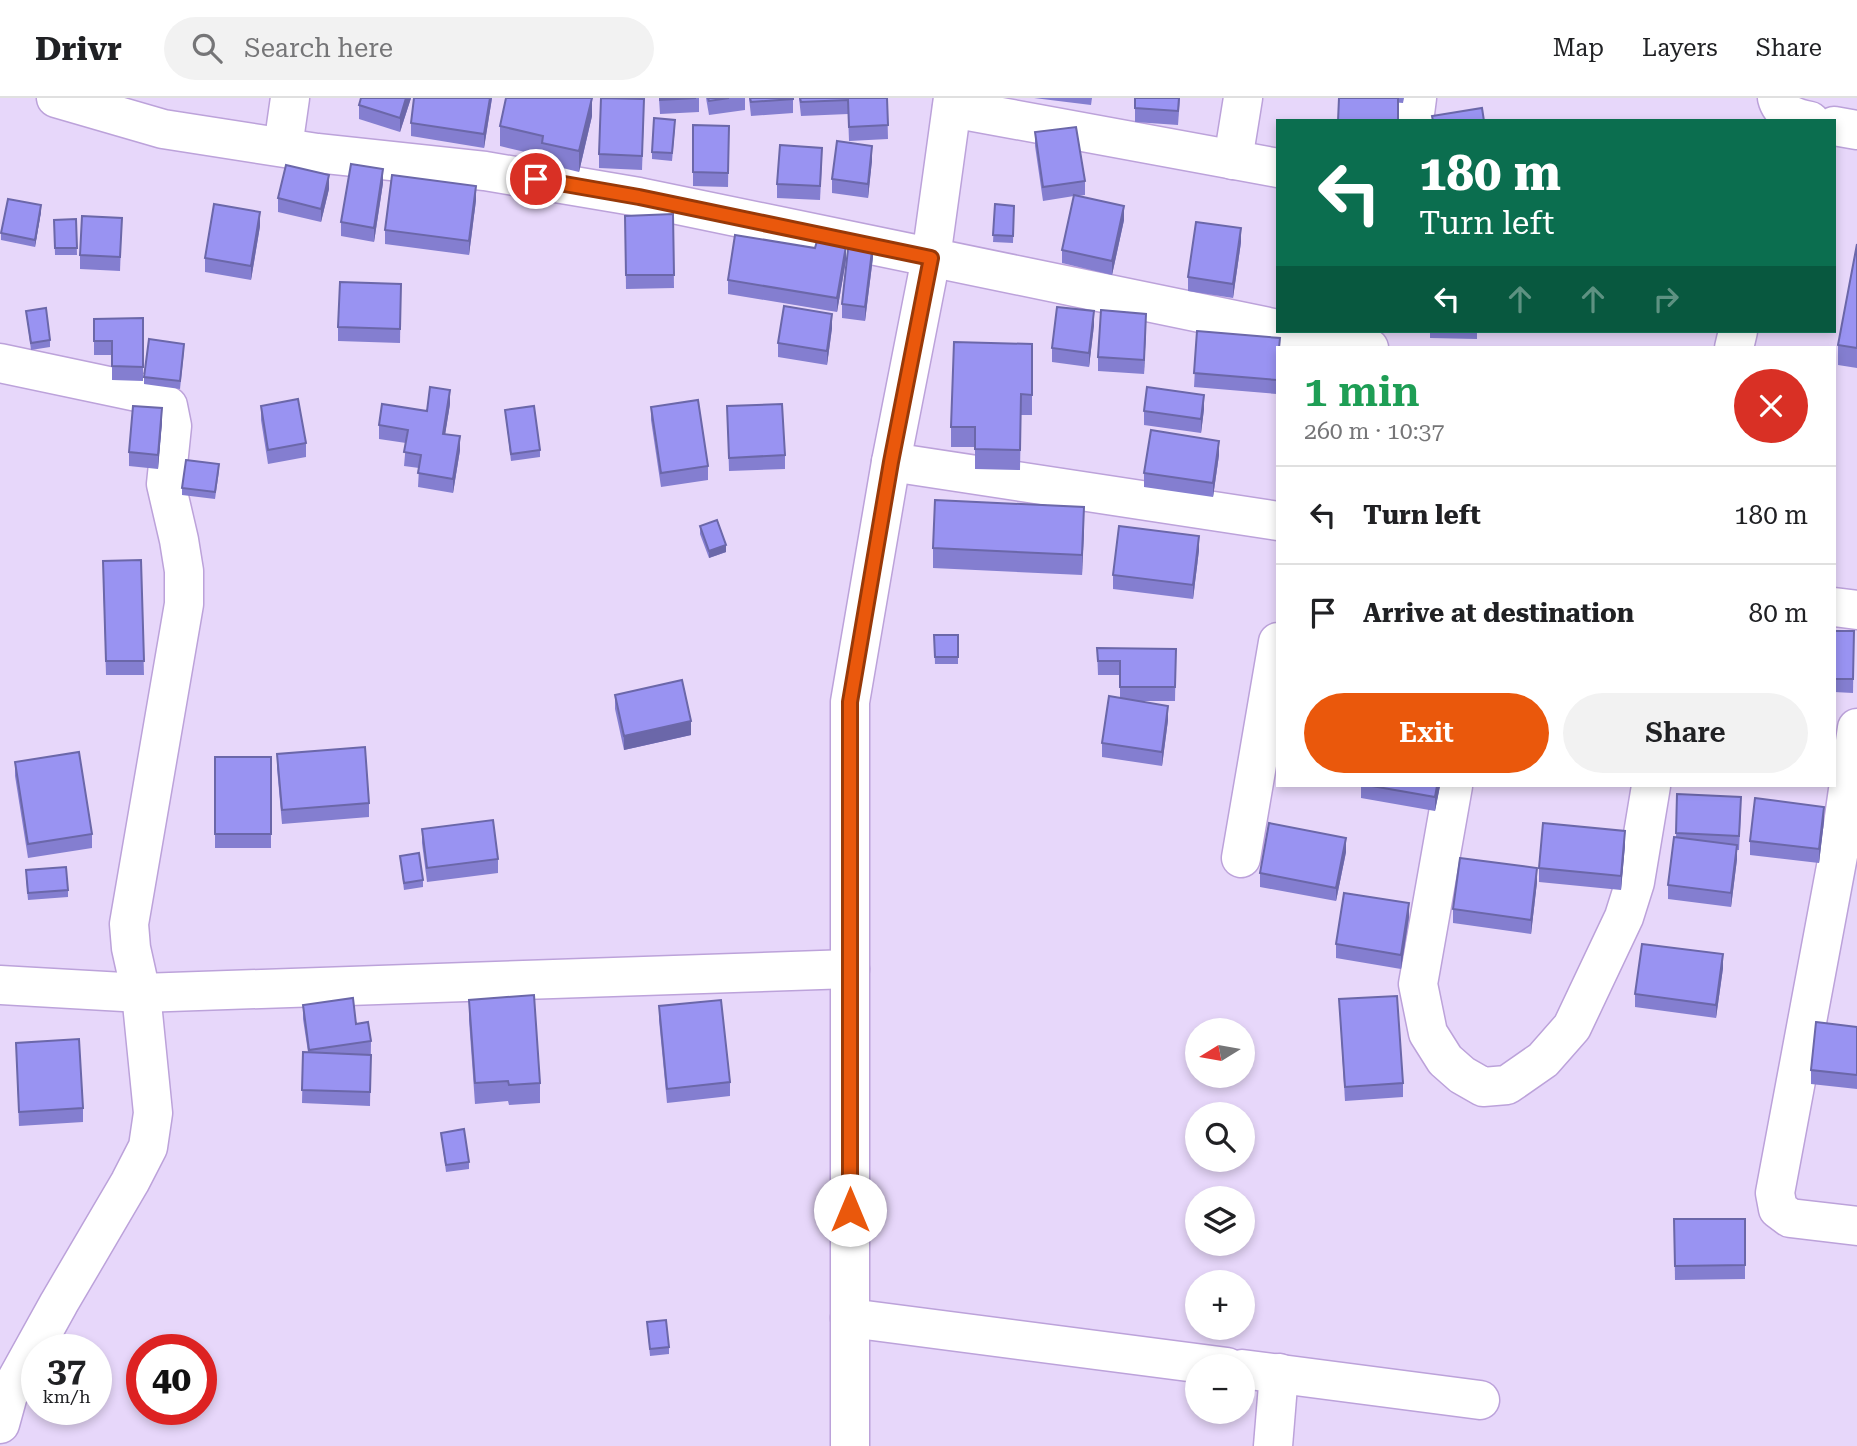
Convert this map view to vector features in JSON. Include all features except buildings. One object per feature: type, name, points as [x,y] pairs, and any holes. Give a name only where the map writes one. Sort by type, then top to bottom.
[{"type":"street","points":[[56,98],[163,129],[317,153],[485,171],[639,197],[1276,329]]},
{"type":"street","points":[[282,147],[290,98]]},
{"type":"street","points":[[1233,160],[1243,98]]},
{"type":"street","points":[[1414,119],[1417,98]]},
{"type":"street","points":[[850,1446],[850,702],[891,462],[931,258],[952,103],[1276,168]]},
{"type":"street","points":[[1836,126],[1857,130]]},
{"type":"street","points":[[1294,333],[1359,346]]},
{"type":"street","points":[[0,363],[151,395],[168,407],[172,426],[166,484],[184,570],[184,604],[129,924],[131,948],[141,993],[153,1113],[148,1147],[3,1403]]},
{"type":"street","points":[[891,462],[1276,521]]},
{"type":"street","points":[[1836,607],[1857,610]]},
{"type":"street","points":[[1241,858],[1276,654]]},
{"type":"street","points":[[1857,728],[1840,845],[1775,1193],[1778,1209],[1790,1218],[1857,1226]]},
{"type":"street","points":[[1453,787],[1418,984],[1428,1033],[1445,1060],[1462,1075],[1483,1087],[1507,1085],[1543,1060],[1572,1027],[1624,918],[1635,882],[1651,787]]},
{"type":"street","points":[[0,985],[141,993],[850,969]]},
{"type":"street","points":[[850,1318],[1185,1362]]},
{"type":"street","points":[[1273,1446],[1261,1371],[1480,1400]]},
{"type":"route","points":[[536,179],[639,197],[931,258],[891,462],[850,702],[850,1210]]}]
